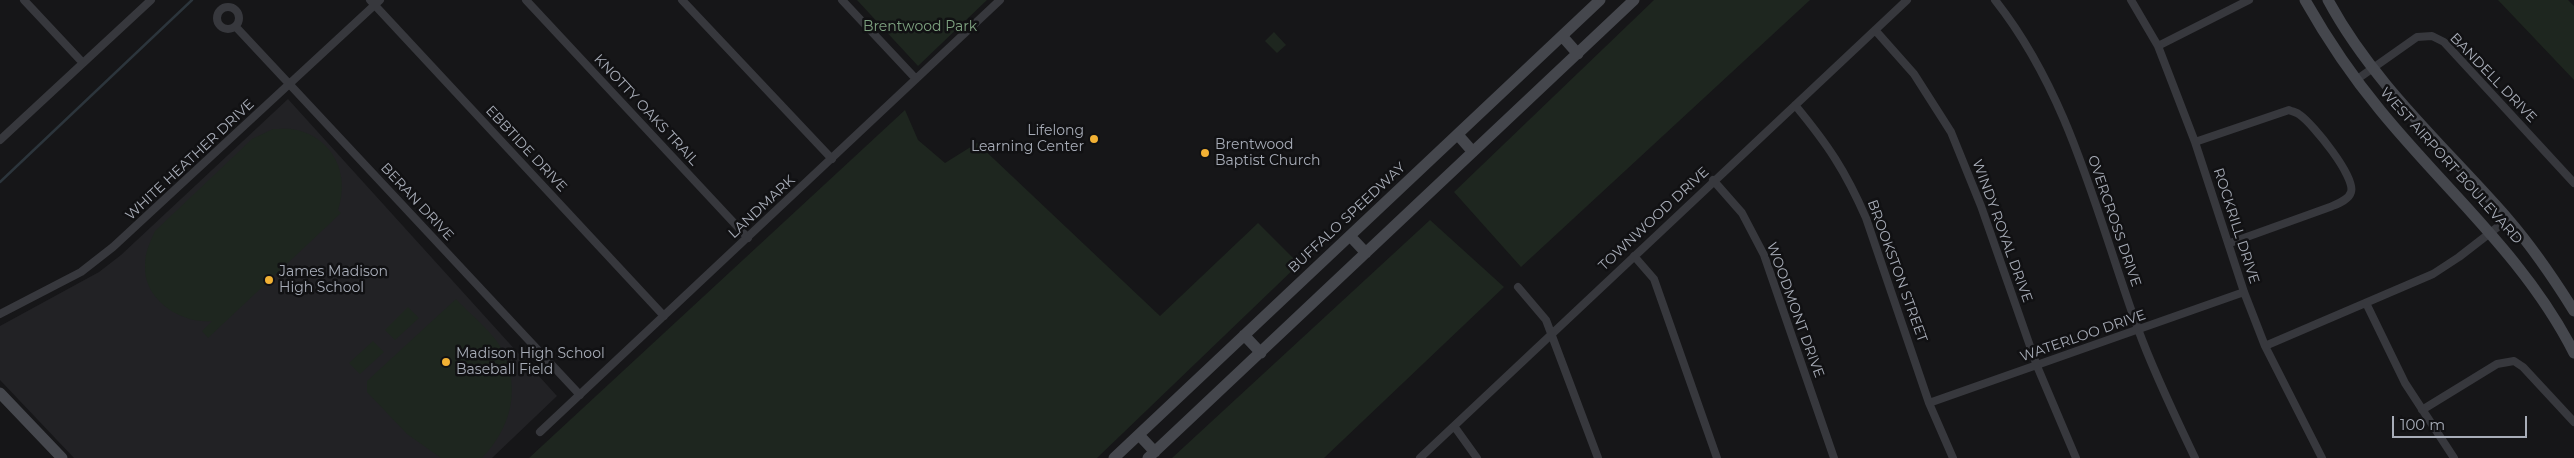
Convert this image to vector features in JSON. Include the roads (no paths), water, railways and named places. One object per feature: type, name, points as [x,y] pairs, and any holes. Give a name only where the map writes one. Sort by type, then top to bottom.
[{"type":"main road","name":"BUFFALO SPEEDWAY","points":[[1114,458],[1600,0]]},
{"type":"main road","points":[[1139,435],[1151,455],[1634,0]]},
{"type":"main road","name":"WEST AIRPORT BOULEVARD","points":[[2305,0],[2356,80],[2381,111],[2490,232],[2538,292],[2574,353]]},
{"type":"main road","name":"WEST AIRPORT BOULEVARD","points":[[2328,0],[2372,68],[2508,219],[2550,273],[2574,311]]},
{"type":"main road","points":[[1562,36],[1578,54]]},
{"type":"main road","points":[[1458,135],[1473,152]]},
{"type":"main road","points":[[1350,236],[1366,253]]},
{"type":"main road","points":[[1244,336],[1261,353]]},
{"type":"main road","points":[[0,393],[62,458]]},
{"type":"street","points":[[24,0],[83,63]]},
{"type":"street","points":[[1,137],[151,0]]},
{"type":"street","name":"KNOTTY OAKS TRAIL","points":[[526,0],[748,238]]},
{"type":"street","points":[[682,0],[832,160]]},
{"type":"street","points":[[842,0],[916,79]]},
{"type":"street","name":"LANDMARK","points":[[540,432],[832,160],[1000,0]]},
{"type":"street","name":"TOWNWOOD DRIVE","points":[[1420,458],[1907,0]]},
{"type":"street","name":"OVERCROSS DRIVE","points":[[1995,0],[2022,38],[2061,110],[2139,330],[2195,458]]},
{"type":"street","name":"ROCKRILL DRIVE","points":[[2131,0],[2158,46],[2195,142],[2230,243],[2244,292],[2266,346],[2322,458]]},
{"type":"street","points":[[2158,46],[2250,0]]},
{"type":"street","name":"WHITE HEATHER DRIVE","points":[[0,314],[91,266],[290,85],[375,2]]},
{"type":"street","name":"EBBTIDE DRIVE","points":[[375,2],[664,316]]},
{"type":"street","name":"BERAN DRIVE","points":[[236,27],[580,395]]},
{"type":"street","name":"WINDY ROYAL DRIVE","points":[[1875,30],[1914,74],[1951,132],[1981,206],[2037,366],[2076,458]]},
{"type":"street","name":"BANDELL DRIVE","points":[[2356,80],[2416,37],[2432,36],[2444,42],[2574,183]]},
{"type":"street","name":"BROOKSTON STREET","points":[[1795,105],[1828,145],[1853,189],[1866,218],[1929,403],[1953,458]]},
{"type":"street","points":[[2195,142],[2289,110],[2299,114],[2346,171],[2352,182],[2351,193],[2345,199],[2330,207],[2230,243]]},
{"type":"street","name":"WOODMONT DRIVE","points":[[1714,180],[1742,213],[1764,255],[1834,458]]},
{"type":"street","points":[[2266,346],[2446,267],[2508,219]]},
{"type":"street","points":[[1634,256],[1654,279],[1717,458]]},
{"type":"street","points":[[1518,287],[1546,320],[1598,458]]},
{"type":"street","name":"WATERLOO DRIVE","points":[[1929,403],[2244,292]]},
{"type":"street","points":[[2366,303],[2392,359],[2422,410],[2454,458]]},
{"type":"street","points":[[2422,410],[2497,364],[2514,361],[2523,367],[2574,422]]},
{"type":"street","points":[[1454,426],[1478,458]]},
{"type":"waterway","points":[[0,182],[192,0]]},
{"type":"place","name":"Lifelong Learning Center","points":[[1094,139]]},
{"type":"place","name":"Brentwood Baptist Church","points":[[1205,153]]},
{"type":"place","name":"James Madison High School","points":[[269,280]]},
{"type":"place","name":"Madison High School Baseball Field","points":[[446,362]]},
{"type":"park label","name":"Brentwood Park","points":[[920,27]]}]
